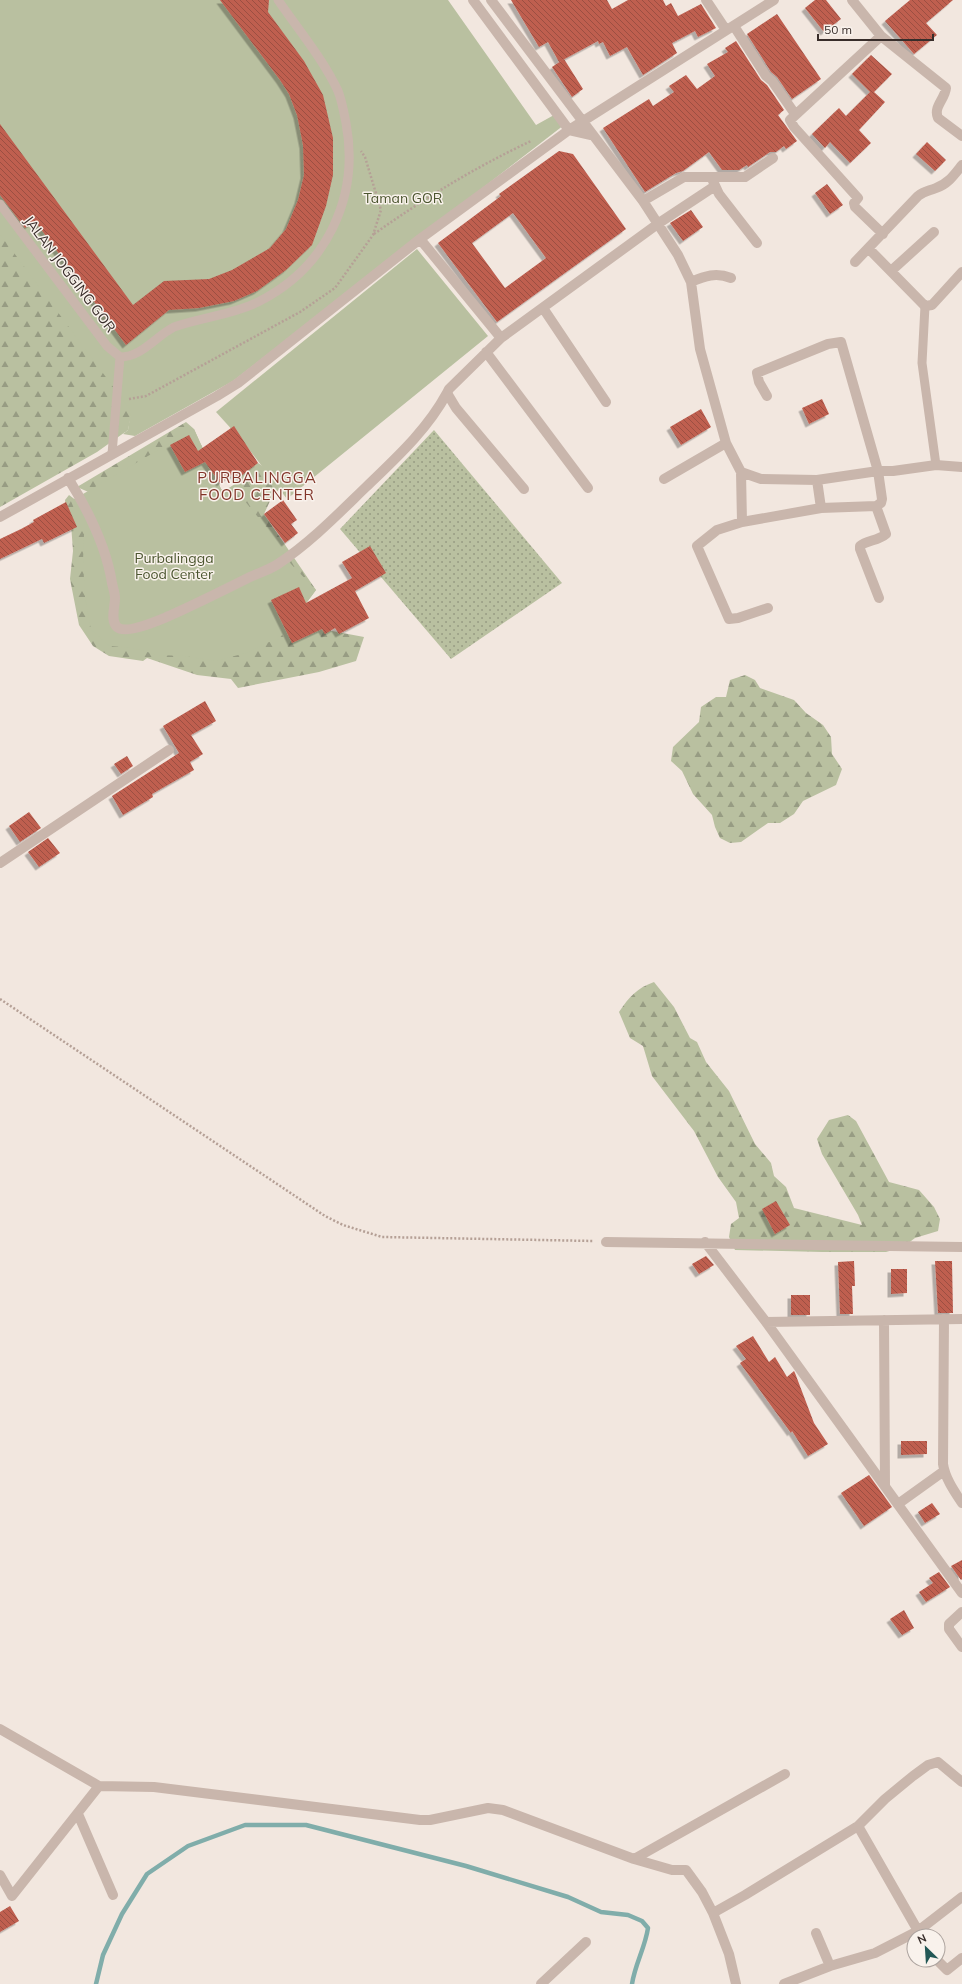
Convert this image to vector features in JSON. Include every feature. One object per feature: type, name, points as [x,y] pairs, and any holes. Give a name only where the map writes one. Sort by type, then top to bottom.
[{"type":"street","points":[[473,0],[569,130],[591,135]]},
{"type":"street","points":[[706,0],[730,28],[766,76],[772,81],[795,114]]},
{"type":"street","points":[[0,517],[218,396],[238,383],[420,239],[569,130],[774,0]]},
{"type":"street","points":[[852,0],[881,36],[946,88],[936,109],[936,114],[938,118],[962,136]]},
{"type":"street","points":[[494,1],[591,135],[659,223],[678,255],[691,282],[700,350],[726,443],[741,472],[741,516]]},
{"type":"street","points":[[881,36],[790,120],[794,127],[858,198],[854,203],[855,207],[883,234]]},
{"type":"street","points":[[643,201],[684,177],[714,181],[745,177],[773,158]]},
{"type":"street","points":[[855,262],[918,196],[923,192],[947,182],[962,165]]},
{"type":"street","points":[[68,478],[83,502],[99,535],[112,580],[115,596],[113,616],[117,627],[129,629],[152,623],[192,605],[277,565],[320,532],[420,432],[437,411],[448,389],[501,338],[714,181]]},
{"type":"street","points":[[714,181],[720,194],[757,243]]},
{"type":"street","points":[[891,271],[934,232]]},
{"type":"street","points":[[420,239],[501,338]]},
{"type":"street","points":[[869,249],[924,306],[932,305],[962,272]]},
{"type":"street","points":[[691,282],[706,275],[722,274],[731,278]]},
{"type":"street","points":[[543,308],[606,402]]},
{"type":"street","points":[[767,396],[759,382],[757,373],[828,344],[840,342],[878,473],[879,502],[886,534],[864,543],[860,546],[860,549],[879,598]]},
{"type":"street","points":[[486,352],[588,488]]},
{"type":"street","points":[[447,393],[456,408],[524,488]]},
{"type":"street","points":[[664,479],[726,443]]},
{"type":"street","points":[[741,472],[761,479],[817,484],[893,471],[936,466],[962,467]]},
{"type":"street","points":[[817,484],[821,504]]},
{"type":"street","points":[[768,608],[738,618],[730,619],[697,546],[717,530],[741,516],[821,504],[879,502]]},
{"type":"street","points":[[0,863],[169,750]]},
{"type":"street","points":[[606,1242],[705,1242],[962,1247]]},
{"type":"street","points":[[705,1242],[766,1322],[962,1593]]},
{"type":"street","points":[[944,1319],[944,1471],[952,1489],[962,1503]]},
{"type":"street","points":[[766,1322],[962,1319]]},
{"type":"street","points":[[884,1320],[885,1486]]},
{"type":"street","points":[[898,1504],[944,1471]]},
{"type":"street","points":[[962,1612],[949,1624],[949,1628],[962,1647]]},
{"type":"street","points":[[0,1729],[99,1786],[154,1786],[420,1820],[495,1808],[634,1859],[672,1870],[686,1870],[698,1886],[713,1913],[729,1954],[736,1984]]},
{"type":"street","points":[[713,1913],[858,1826],[885,1800],[928,1765],[938,1762],[962,1782]]},
{"type":"street","points":[[634,1859],[785,1774]]},
{"type":"street","points":[[0,1875],[12,1896],[99,1786]]},
{"type":"street","points":[[78,1814],[113,1895]]},
{"type":"street","points":[[858,1826],[916,1928]]},
{"type":"street","points":[[926,1928],[962,1897]]},
{"type":"street","points":[[816,1932],[830,1966]]},
{"type":"street","points":[[784,1984],[830,1966],[876,1953],[906,1940]]},
{"type":"street","points":[[541,1984],[586,1942]]},
{"type":"street","points":[[945,1968],[947,1970],[962,1958]]},
{"type":"lane","points":[[112,454],[120,357],[129,357],[138,353],[166,331],[174,327],[237,311],[264,299],[280,288],[302,271],[318,254],[333,228],[343,203],[350,162],[344,111],[338,92],[325,69],[278,0]]},
{"type":"lane","name":"JALAN JOGGING GOR","points":[[0,204],[107,346],[120,357]]},
{"type":"lane","points":[[924,306],[922,363],[936,466]]},
{"type":"path","points":[[373,234],[420,202],[484,163],[533,140]]},
{"type":"path","points":[[0,999],[212,1142],[325,1216],[343,1225],[382,1237],[606,1242]]},
{"type":"green space","name":"Taman GOR","points":[[0,0],[448,0],[536,125],[554,115],[564,125],[233,381],[135,436],[123,434],[128,430],[131,411],[0,234]]},
{"type":"green space","points":[[0,214],[132,411],[128,430],[97,452],[0,507]]},
{"type":"green space","name":"Purbalingga Food Center","points":[[417,249],[488,336],[287,499],[245,444],[216,412]]},
{"type":"green space","name":"Purbalingga Food Center","points":[[186,422],[194,429],[221,489],[224,491],[235,484],[242,468],[258,463],[273,473],[279,489],[270,501],[264,514],[316,590],[302,609],[311,627],[364,637],[356,661],[319,672],[238,688],[231,679],[197,675],[147,658],[143,661],[109,656],[93,646],[79,625],[70,579],[73,551],[71,524],[66,511],[65,500],[69,495],[77,501],[93,494],[77,487]]},
{"type":"green space","name":"Purbalingga Food Center","points":[[194,429],[221,489],[244,500],[262,522],[291,564],[316,590],[279,639],[266,643],[246,653],[215,661],[184,656],[158,655],[133,648],[110,646],[91,630],[85,597],[83,561],[84,534],[71,501]]},
{"type":"green space","points":[[434,430],[562,583],[451,659],[340,529]]},
{"type":"green space","points":[[745,675],[755,680],[760,688],[794,700],[806,713],[823,725],[831,737],[832,754],[842,769],[836,785],[803,801],[794,814],[780,823],[768,823],[741,842],[730,843],[720,838],[712,815],[693,794],[682,771],[671,761],[673,747],[699,722],[701,707],[716,697],[726,697],[730,680]]},
{"type":"green space","points":[[654,982],[674,1007],[690,1038],[697,1042],[706,1062],[729,1091],[755,1144],[771,1163],[774,1176],[786,1187],[794,1208],[862,1225],[858,1215],[822,1154],[817,1139],[829,1120],[848,1115],[856,1121],[889,1182],[919,1190],[934,1207],[940,1219],[938,1231],[915,1238],[903,1247],[886,1252],[735,1250],[729,1237],[731,1224],[739,1218],[736,1202],[718,1177],[694,1131],[652,1076],[643,1046],[630,1038],[619,1012],[634,994],[643,987]]},
{"type":"building","points":[[220,0],[269,0],[268,12],[304,61],[323,95],[333,138],[333,175],[326,206],[312,245],[286,270],[257,291],[234,301],[199,308],[169,310],[126,345],[35,221],[25,228],[0,195],[0,124],[133,305],[164,281],[209,279],[232,270],[270,248],[286,229],[298,200],[304,175],[303,145],[297,115],[289,94]]},
{"type":"building","points":[[511,0],[607,0],[612,9],[628,0],[663,0],[666,6],[671,3],[678,16],[701,4],[716,28],[698,37],[695,31],[672,43],[677,53],[643,75],[627,47],[610,56],[603,42],[599,44],[598,41],[559,62],[548,42],[539,47]]},
{"type":"building","points":[[815,0],[826,0],[841,19],[824,32],[805,8]]},
{"type":"building","points":[[910,0],[953,0],[926,23],[937,35],[914,54],[885,21]]},
{"type":"building","points":[[777,14],[821,79],[792,99],[777,77],[771,72],[747,34]]},
{"type":"building","points":[[736,41],[761,80],[767,85],[784,110],[778,115],[797,141],[786,149],[784,146],[776,152],[770,152],[748,167],[747,165],[739,170],[722,170],[709,152],[683,171],[676,173],[645,192],[603,128],[649,99],[653,106],[674,92],[669,86],[686,75],[697,89],[715,76],[707,64],[728,52],[725,48]]},
{"type":"building","points":[[871,55],[892,74],[874,92],[885,102],[859,130],[871,143],[850,163],[830,142],[825,148],[812,134],[839,108],[846,116],[870,92],[852,74]]},
{"type":"building","points":[[564,59],[583,89],[572,97],[552,67]]},
{"type":"building","points":[[927,142],[946,160],[935,171],[916,154]]},
{"type":"building","points":[[559,151],[573,154],[626,229],[497,322],[438,243],[501,196],[499,194]],"holes":[[[513,213],[546,258],[505,288],[472,243]]]},
{"type":"building","points":[[827,184],[843,205],[830,214],[815,193]]},
{"type":"building","points":[[691,210],[703,227],[683,241],[670,223]]},
{"type":"building","points":[[822,399],[829,414],[809,424],[802,408]]},
{"type":"building","points":[[701,409],[711,427],[681,445],[670,427]]},
{"type":"building","points":[[234,426],[258,463],[237,479],[233,474],[220,483],[205,462],[185,472],[170,445],[189,435],[198,451]]},
{"type":"building","points":[[283,500],[297,520],[291,524],[298,533],[285,543],[264,514]]},
{"type":"building","points":[[66,502],[77,527],[44,543],[42,539],[0,559],[0,539],[34,522],[33,520]]},
{"type":"building","points":[[370,546],[386,573],[355,591],[369,618],[339,634],[335,628],[325,634],[322,629],[292,643],[271,600],[299,587],[306,603],[352,578],[342,562]]},
{"type":"building","points":[[205,701],[216,721],[191,735],[203,754],[190,762],[194,770],[152,794],[153,797],[123,815],[112,796],[179,753],[163,726]]},
{"type":"building","points":[[127,756],[133,766],[121,774],[114,764]]},
{"type":"building","points":[[29,812],[41,828],[20,842],[9,826]]},
{"type":"building","points":[[48,838],[60,853],[39,867],[28,852]]},
{"type":"building","points":[[776,1201],[790,1225],[775,1234],[762,1209]]},
{"type":"building","points":[[706,1256],[714,1265],[699,1274],[692,1264]]},
{"type":"building","points":[[854,1261],[855,1286],[852,1286],[853,1314],[840,1314],[838,1262]]},
{"type":"building","points":[[935,1261],[952,1261],[953,1313],[938,1313]]},
{"type":"building","points":[[891,1269],[907,1269],[907,1293],[891,1294]]},
{"type":"building","points":[[791,1295],[810,1295],[810,1315],[791,1315]]},
{"type":"building","points":[[753,1336],[769,1362],[775,1357],[787,1377],[794,1371],[814,1423],[828,1444],[808,1456],[792,1431],[791,1433],[740,1363],[746,1359],[736,1346]]},
{"type":"building","points":[[901,1441],[927,1441],[927,1454],[901,1455]]},
{"type":"building","points":[[869,1475],[892,1507],[864,1526],[841,1493]]},
{"type":"building","points":[[932,1503],[940,1514],[925,1523],[918,1512]]},
{"type":"building","points":[[962,1560],[962,1579],[961,1580],[951,1566]]},
{"type":"building","points":[[939,1572],[950,1587],[926,1602],[919,1592],[933,1583],[929,1578]]},
{"type":"building","points":[[904,1610],[914,1628],[902,1635],[890,1619]]},
{"type":"building","points":[[10,1906],[19,1921],[0,1932],[0,1912]]},
{"type":"waterway","points":[[96,1984],[103,1955],[122,1914],[147,1874],[188,1846],[245,1825],[306,1825],[466,1866],[568,1897],[601,1912],[628,1915],[642,1921],[648,1928],[632,1984]]},
{"type":"district","name":"PURBALINGGA FOOD CENTER","points":[[257,486]]}]
